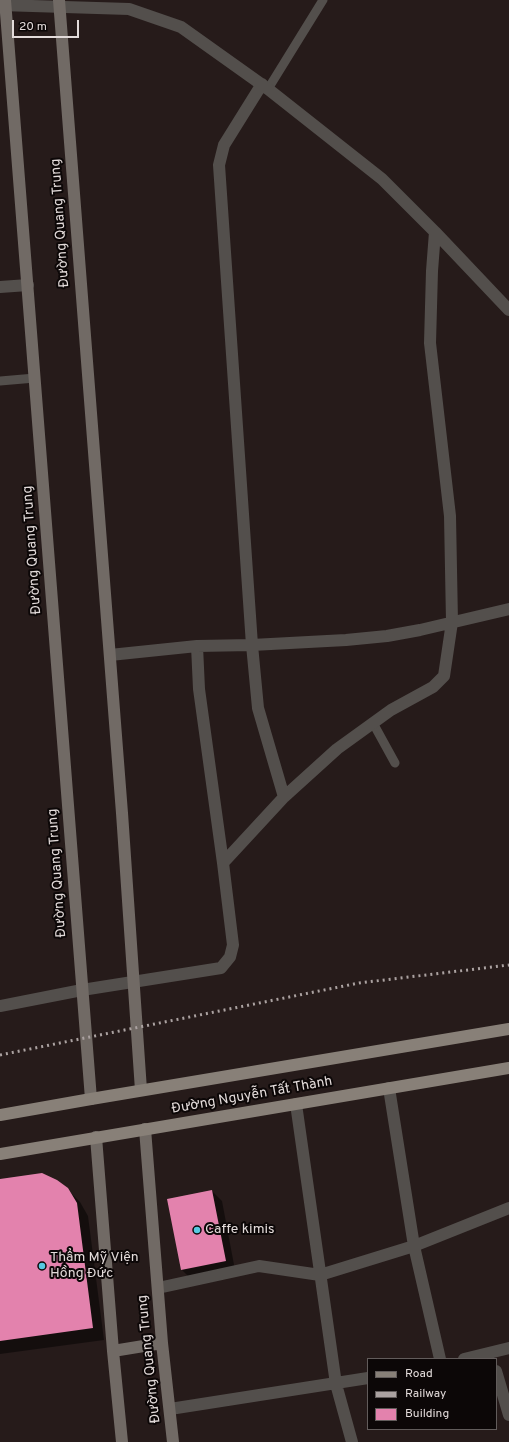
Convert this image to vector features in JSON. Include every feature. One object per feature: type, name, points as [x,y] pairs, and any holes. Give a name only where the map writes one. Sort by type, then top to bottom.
[{"type":"main road","name":"Đường Quang Trung","points":[[3,4],[28,285],[91,1099]]},
{"type":"main road","name":"Đường Quang Trung","points":[[59,4],[110,655],[141,1090]]},
{"type":"main road","name":"Đường Nguyễn Tất Thành","points":[[0,1115],[509,1029]]},
{"type":"main road","name":"Đường Nguyễn Tất Thành","points":[[0,1154],[509,1068]]},
{"type":"main road","name":"Đường Quang Trung","points":[[145,1129],[162,1343],[173,1442]]},
{"type":"main road","points":[[96,1137],[113,1352],[122,1442]]},
{"type":"main road","points":[[113,1352],[162,1343]]},
{"type":"street","points":[[3,4],[59,4],[129,9],[181,27],[265,87],[382,179],[509,310]]},
{"type":"street","points":[[265,87],[224,145],[219,165],[252,645],[258,708],[284,797]]},
{"type":"street","points":[[223,863],[284,797],[337,749],[391,710],[434,687],[444,676],[452,622],[450,516],[430,343],[432,271],[435,232]]},
{"type":"street","points":[[0,287],[28,285]]},
{"type":"street","points":[[110,655],[197,646],[252,645],[346,640],[387,636],[420,630],[509,609]]},
{"type":"street","points":[[0,1006],[134,981],[221,968],[230,957],[233,945],[199,689],[197,646]]},
{"type":"street","points":[[389,1088],[414,1246],[440,1358]]},
{"type":"street","points":[[296,1104],[336,1384],[352,1442]]},
{"type":"street","points":[[158,1288],[259,1266],[320,1275],[414,1246],[509,1208]]},
{"type":"street","points":[[473,1358],[492,1356],[509,1348]]},
{"type":"street","points":[[497,1373],[509,1415]]},
{"type":"street","points":[[170,1409],[367,1378]]},
{"type":"lane","points":[[265,87],[323,0]]},
{"type":"lane","points":[[0,381],[35,378]]},
{"type":"lane","points":[[373,723],[396,763]]},
{"type":"building","name":"Thẩm Mỹ Viện Hồng Đức","points":[[42,1173],[57,1180],[68,1188],[77,1203],[93,1328],[0,1341],[0,1179]]},
{"type":"building","name":"Caffe kimis","points":[[212,1190],[226,1261],[181,1270],[167,1199]]},
{"type":"railway","points":[[0,1055],[359,983],[509,965]]},
{"type":"place","name":"Caffe kimis","points":[[197,1230]]},
{"type":"place","name":"Thẩm Mỹ Viện Hồng Đức","points":[[42,1266]]}]
